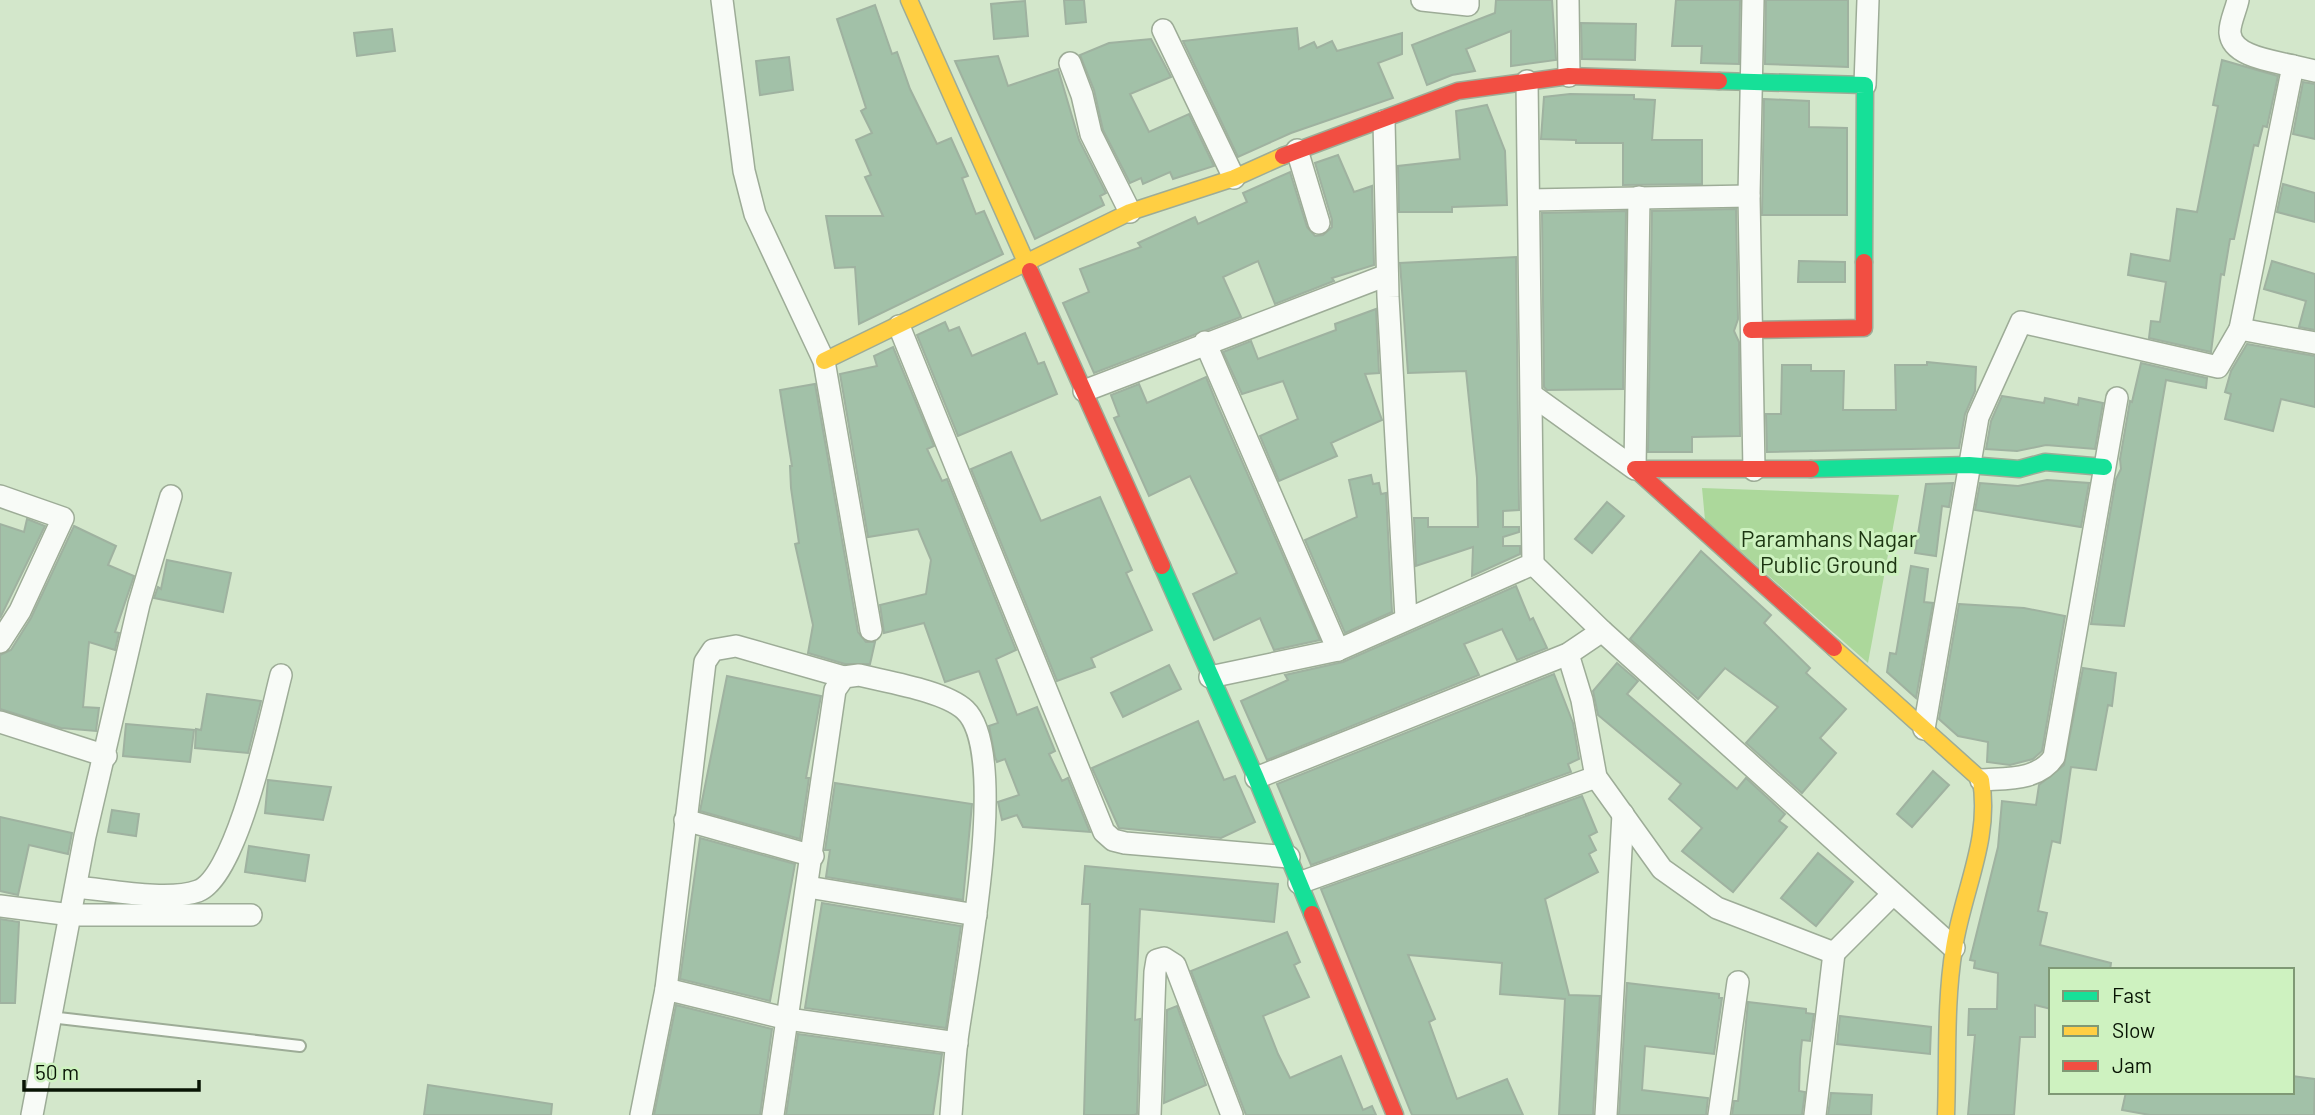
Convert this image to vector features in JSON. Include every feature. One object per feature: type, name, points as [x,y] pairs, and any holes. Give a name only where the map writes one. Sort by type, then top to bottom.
[{"type":"street","points":[[722,0],[744,171],[755,214],[824,361],[871,630]]},
{"type":"street","points":[[909,0],[1256,778],[1395,1115]]},
{"type":"street","points":[[1422,0],[1468,5],[1468,0]]},
{"type":"street","points":[[1568,0],[1569,76]]},
{"type":"street","points":[[1753,0],[1749,196],[1754,470]]},
{"type":"street","points":[[1751,330],[1864,328],[1868,0]]},
{"type":"street","points":[[2238,0],[2230,32],[2234,45],[2245,52],[2315,71]]},
{"type":"street","points":[[1163,30],[1234,178]]},
{"type":"street","points":[[1069,63],[1083,95],[1091,134],[1130,212]]},
{"type":"street","points":[[1924,729],[1978,417],[2021,322],[2218,367],[2240,329],[2293,66]]},
{"type":"street","points":[[824,361],[1130,212],[1234,178],[1297,150],[1384,121],[1458,91],[1569,76],[1865,85]]},
{"type":"street","points":[[1527,81],[1533,564],[1602,631],[1892,895],[1954,948]]},
{"type":"street","points":[[1384,121],[1387,275],[1406,618]]},
{"type":"street","points":[[1297,150],[1319,223]]},
{"type":"street","points":[[1529,200],[1749,196]]},
{"type":"street","points":[[1635,469],[1639,197]]},
{"type":"street","points":[[1084,391],[1205,342],[1387,275]]},
{"type":"street","points":[[899,326],[1104,832],[1113,840],[1125,843],[1289,857]]},
{"type":"street","points":[[2240,329],[2315,343]]},
{"type":"street","points":[[1205,342],[1338,650]]},
{"type":"street","points":[[1532,395],[1635,469],[1981,780],[1987,801],[1986,824],[1954,948],[1946,1115]]},
{"type":"street","points":[[1981,780],[2035,774],[2048,767],[2054,757],[2117,398]]},
{"type":"street","points":[[1635,469],[1754,470],[1969,465],[2019,469],[2045,462],[2104,467]]},
{"type":"street","points":[[0,496],[63,518],[10,608],[0,642]]},
{"type":"street","points":[[32,1115],[76,887],[139,604],[170,496]]},
{"type":"street","points":[[1210,677],[1338,650],[1533,564]]},
{"type":"street","points":[[1256,778],[1568,654],[1602,631]]},
{"type":"street","points":[[641,1115],[666,989],[705,662],[713,650],[736,646],[845,677],[859,675],[948,700],[966,710],[975,726],[984,759],[986,789],[976,915],[957,1043],[951,1115]]},
{"type":"street","points":[[1568,654],[1582,700],[1596,777],[1662,869],[1717,908],[1834,953]]},
{"type":"street","points":[[76,887],[177,895],[209,886],[221,871],[233,843],[258,767],[281,675]]},
{"type":"street","points":[[773,1115],[813,856],[835,690],[845,677]]},
{"type":"street","points":[[0,722],[106,756]]},
{"type":"street","points":[[1299,883],[1596,777]]},
{"type":"street","points":[[1606,1115],[1623,814]]},
{"type":"street","points":[[685,820],[813,856]]},
{"type":"street","points":[[808,887],[976,915]]},
{"type":"street","points":[[1815,1115],[1834,953],[1892,895]]},
{"type":"street","points":[[0,906],[71,915],[251,915]]},
{"type":"street","points":[[1150,1115],[1155,972],[1157,960],[1164,958],[1175,965],[1231,1115]]},
{"type":"street","points":[[1720,1115],[1738,982]]},
{"type":"street","points":[[666,989],[788,1019],[957,1043]]},
{"type":"lane","points":[[50,1017],[300,1046]]},
{"type":"green space","name":"Paramhans Nagar Public Ground","points":[[1702,488],[1899,495],[1868,663],[1705,520]]},
{"type":"building","points":[[1064,0],[1084,0],[1086,22],[1066,24]]},
{"type":"building","points":[[1496,0],[1552,0],[1556,60],[1511,66],[1511,31],[1466,49],[1475,71],[1452,75],[1427,85],[1412,45],[1495,13]]},
{"type":"building","points":[[1676,0],[1740,0],[1739,64],[1701,63],[1702,46],[1672,46]]},
{"type":"building","points":[[1766,0],[1848,0],[1848,67],[1765,64]]},
{"type":"building","points":[[1025,1],[1028,36],[994,39],[991,4]]},
{"type":"building","points":[[875,5],[892,54],[897,52],[910,89],[937,144],[951,138],[968,176],[962,178],[976,214],[984,211],[1003,254],[859,324],[855,267],[835,268],[826,216],[883,216],[865,177],[871,175],[856,140],[872,133],[861,111],[866,108],[837,19]]},
{"type":"building","points":[[1581,23],[1636,24],[1635,60],[1582,59]]},
{"type":"building","points":[[1297,28],[1299,49],[1314,42],[1317,48],[1332,41],[1337,51],[1402,33],[1402,54],[1378,63],[1393,98],[1291,133],[1238,157],[1183,41]]},
{"type":"building","points":[[392,29],[395,51],[357,56],[354,33]]},
{"type":"building","points":[[1151,39],[1171,77],[1130,94],[1149,132],[1189,114],[1214,166],[1173,179],[1170,172],[1143,184],[1141,178],[1130,183],[1103,130],[1094,90],[1080,55],[1109,43]]},
{"type":"building","points":[[998,56],[1008,86],[1058,69],[1079,140],[1106,193],[1100,196],[1104,205],[1035,239],[955,61]]},
{"type":"building","points":[[789,57],[793,90],[760,95],[756,61]]},
{"type":"building","points":[[2222,60],[2278,76],[2267,127],[2263,126],[2258,146],[2254,145],[2234,239],[2230,239],[2224,275],[2221,274],[2211,352],[2149,338],[2151,321],[2160,322],[2166,282],[2128,275],[2131,254],[2170,261],[2177,209],[2197,212],[2218,106],[2213,105]]},
{"type":"building","points":[[2303,82],[2315,84],[2315,139],[2293,134]]},
{"type":"building","points":[[1570,94],[1634,95],[1634,99],[1655,100],[1652,140],[1702,140],[1702,184],[1623,185],[1623,143],[1576,143],[1576,140],[1541,139],[1544,97]]},
{"type":"building","points":[[1764,99],[1809,101],[1809,127],[1847,128],[1847,215],[1762,215]]},
{"type":"building","points":[[1487,105],[1505,151],[1507,205],[1452,207],[1452,212],[1399,212],[1398,166],[1460,159],[1456,111]]},
{"type":"building","points":[[1338,155],[1354,192],[1372,186],[1374,265],[1332,278],[1334,281],[1275,304],[1258,261],[1223,277],[1241,317],[1094,373],[1063,303],[1089,292],[1080,269],[1141,247],[1138,243],[1195,217],[1198,224],[1247,202],[1243,193],[1290,172],[1307,227],[1315,236],[1323,235],[1332,227],[1332,220],[1315,163]]},
{"type":"building","points":[[2283,184],[2315,193],[2315,222],[2277,212]]},
{"type":"building","points":[[1736,209],[1738,319],[1734,331],[1739,342],[1740,436],[1692,437],[1692,452],[1648,452],[1652,211]]},
{"type":"building","points":[[1626,211],[1623,389],[1547,390],[1544,387],[1542,213]]},
{"type":"building","points":[[1516,257],[1519,510],[1503,511],[1503,527],[1519,527],[1519,532],[1503,537],[1503,546],[1520,546],[1520,554],[1472,576],[1473,547],[1416,566],[1414,518],[1428,518],[1428,527],[1478,527],[1477,478],[1466,371],[1408,373],[1400,263]]},
{"type":"building","points":[[1799,261],[1845,262],[1845,282],[1798,282]]},
{"type":"building","points":[[2272,261],[2315,274],[2315,330],[2299,327],[2306,301],[2264,289]]},
{"type":"building","points":[[1376,309],[1379,373],[1365,374],[1382,420],[1331,443],[1337,456],[1279,481],[1260,436],[1298,419],[1283,381],[1242,394],[1223,352],[1251,341],[1258,359],[1336,330],[1335,324]]},
{"type":"building","points":[[945,322],[949,331],[959,327],[972,356],[1025,333],[1038,364],[1044,362],[1057,394],[958,436],[917,335]]},
{"type":"building","points":[[2247,344],[2315,356],[2315,407],[2281,399],[2273,431],[2225,419],[2231,394],[2225,392],[2231,371]]},
{"type":"building","points":[[893,347],[934,446],[927,449],[942,481],[947,479],[1016,650],[996,659],[1017,715],[1037,707],[1055,751],[1049,754],[1062,781],[1068,778],[1090,832],[1023,827],[1017,815],[1002,820],[998,802],[1019,795],[1005,759],[997,762],[995,757],[989,726],[998,723],[979,671],[945,682],[924,623],[884,633],[880,605],[926,594],[931,560],[918,529],[868,537],[840,374],[877,366],[874,356]]},
{"type":"building","points":[[1927,362],[1976,367],[1975,391],[1965,414],[1959,448],[1767,452],[1766,414],[1781,414],[1782,365],[1811,365],[1811,371],[1844,371],[1843,410],[1896,410],[1895,365],[1927,365]]},
{"type":"building","points":[[2141,363],[2207,378],[2206,388],[2166,380],[2124,626],[2091,624],[2116,479],[2121,469],[2120,459],[2130,401],[2132,402]]},
{"type":"building","points":[[1206,377],[1320,640],[1274,650],[1260,618],[1214,640],[1193,594],[1237,573],[1190,476],[1149,496],[1114,418],[1119,416],[1111,395],[1139,384],[1147,403]]},
{"type":"building","points":[[815,384],[858,632],[866,642],[875,642],[870,664],[845,664],[808,653],[813,625],[795,544],[799,543],[791,488],[792,466],[780,390]]},
{"type":"building","points":[[2002,396],[2044,403],[2045,398],[2078,405],[2079,398],[2103,403],[2095,449],[2046,445],[2017,451],[1986,449],[1991,421]]},
{"type":"building","points":[[1011,452],[1041,521],[1100,497],[1132,570],[1126,573],[1152,630],[1091,658],[1095,667],[1057,681],[971,469]]},
{"type":"building","points":[[1371,475],[1373,484],[1379,483],[1381,494],[1386,493],[1392,612],[1345,633],[1305,540],[1357,517],[1349,480]]},
{"type":"building","points":[[2047,480],[2089,483],[2081,527],[1975,510],[1980,483],[2018,486]]},
{"type":"building","points":[[1953,483],[1949,507],[1942,506],[1936,556],[1915,553],[1926,484]]},
{"type":"building","points":[[1607,502],[1624,516],[1592,553],[1575,539]]},
{"type":"building","points":[[27,519],[45,526],[0,618],[0,524],[24,532]]},
{"type":"building","points":[[74,526],[116,546],[108,565],[134,576],[115,632],[119,633],[115,650],[89,642],[83,707],[99,708],[96,731],[61,728],[0,709],[0,655],[11,650],[31,618]]},
{"type":"building","points":[[1701,551],[1771,615],[1764,623],[1810,668],[1806,673],[1846,709],[1820,738],[1836,753],[1802,793],[1746,743],[1778,707],[1725,668],[1698,699],[1630,639]]},
{"type":"building","points":[[167,560],[231,573],[223,612],[154,598],[158,587],[161,589]]},
{"type":"building","points":[[1911,566],[1928,569],[1924,602],[1933,603],[1916,698],[1887,672],[1890,653],[1896,654]]},
{"type":"building","points":[[1516,586],[1530,620],[1533,618],[1547,648],[1517,660],[1502,629],[1464,644],[1479,675],[1267,760],[1241,701],[1288,680],[1285,675],[1343,662]]},
{"type":"building","points":[[1959,604],[2024,608],[2065,616],[2042,751],[2033,759],[2010,765],[1987,762],[1988,742],[1958,736],[1939,719]]},
{"type":"building","points":[[1617,663],[1638,681],[1627,694],[1737,789],[1746,778],[1785,814],[1779,821],[1787,827],[1733,892],[1682,851],[1702,828],[1669,799],[1681,784],[1598,715],[1593,691]]},
{"type":"building","points":[[1169,665],[1181,689],[1123,717],[1111,693]]},
{"type":"building","points":[[2083,668],[2116,673],[2112,706],[2108,705],[2096,770],[2071,767],[2060,843],[2052,841],[2038,911],[2047,913],[2040,945],[2111,963],[2110,968],[2049,968],[2049,1008],[2035,1005],[2035,1037],[2020,1037],[2014,1115],[1968,1115],[1975,1035],[1968,1035],[1969,1009],[1997,1009],[1998,973],[1974,968],[1975,961],[1970,960],[1998,847],[2002,801],[2036,805],[2039,785],[2064,765]]},
{"type":"building","points":[[1554,674],[1573,723],[1579,759],[1568,764],[1571,772],[1311,865],[1277,784]]},
{"type":"building","points":[[727,676],[821,696],[806,778],[809,778],[800,839],[700,811]]},
{"type":"building","points":[[207,694],[261,701],[248,753],[195,748],[196,729],[201,730]]},
{"type":"building","points":[[1198,721],[1224,780],[1235,776],[1255,822],[1221,838],[1119,828],[1092,768]]},
{"type":"building","points":[[126,724],[194,730],[190,762],[123,756]]},
{"type":"building","points":[[1933,771],[1949,785],[1912,827],[1897,814]]},
{"type":"building","points":[[268,780],[331,787],[323,820],[265,813]]},
{"type":"building","points":[[835,783],[972,804],[963,900],[826,877],[830,850],[825,850]]},
{"type":"building","points":[[1582,796],[1597,832],[1589,836],[1596,850],[1589,854],[1598,872],[1545,899],[1569,995],[1600,996],[1593,1115],[1559,1115],[1565,999],[1500,994],[1502,963],[1408,955],[1435,1019],[1429,1022],[1457,1099],[1507,1079],[1523,1115],[1412,1115],[1321,889]]},
{"type":"building","points":[[112,810],[139,814],[136,836],[108,832]]},
{"type":"building","points":[[0,817],[72,833],[68,854],[29,845],[18,895],[0,891]]},
{"type":"building","points":[[700,838],[795,864],[770,1001],[680,979]]},
{"type":"building","points":[[249,846],[309,855],[305,881],[245,872]]},
{"type":"building","points":[[1818,853],[1853,882],[1816,926],[1781,898]]},
{"type":"building","points":[[1085,866],[1278,884],[1274,922],[1140,909],[1135,1020],[1140,1019],[1137,1114],[1134,1115],[1084,1115],[1090,904],[1082,904]]},
{"type":"building","points":[[822,903],[961,926],[946,1028],[805,1008]]},
{"type":"building","points":[[0,919],[19,922],[15,1003],[0,1003]]},
{"type":"building","points":[[1287,932],[1300,962],[1294,965],[1309,997],[1263,1016],[1278,1054],[1290,1078],[1341,1056],[1363,1110],[1372,1106],[1376,1115],[1246,1115],[1191,971]]},
{"type":"building","points":[[1627,983],[1719,994],[1719,998],[1722,998],[1714,1054],[1645,1046],[1642,1090],[1708,1098],[1706,1115],[1619,1115]]},
{"type":"building","points":[[1748,1002],[1806,1009],[1806,1013],[1814,1014],[1810,1041],[1802,1040],[1799,1091],[1805,1092],[1802,1115],[1732,1115],[1734,1101],[1738,1101]]},
{"type":"building","points":[[676,1005],[772,1029],[760,1115],[654,1115]]},
{"type":"building","points":[[1177,1006],[1206,1085],[1164,1103],[1167,1010]]},
{"type":"building","points":[[1840,1016],[1931,1027],[1930,1054],[1837,1044]]},
{"type":"building","points":[[798,1034],[942,1054],[933,1115],[786,1115]]},
{"type":"building","points":[[2294,1076],[2315,1079],[2314,1115],[2150,1115],[2122,1110],[2126,1094],[2294,1094]]},
{"type":"building","points":[[428,1085],[552,1104],[551,1115],[424,1115]]},
{"type":"building","points":[[1831,1093],[1872,1095],[1871,1115],[1828,1115]]},
{"type":"traffic: fast","points":[[1719,81],[1865,85],[1864,262]]},
{"type":"traffic: fast","points":[[1811,469],[1969,465],[2019,469],[2045,462],[2104,467]]},
{"type":"traffic: fast","points":[[1162,566],[1256,778],[1312,914]]},
{"type":"traffic: slow","points":[[909,0],[1030,271]]},
{"type":"traffic: slow","points":[[824,361],[1130,212],[1234,178],[1283,156]]},
{"type":"traffic: slow","points":[[1834,648],[1981,780],[1983,802],[1979,844],[1958,927],[1951,969],[1946,1115]]},
{"type":"traffic: jam","points":[[1283,156],[1458,91],[1569,76],[1719,81]]},
{"type":"traffic: jam","points":[[1751,330],[1864,328],[1864,262]]},
{"type":"traffic: jam","points":[[1030,271],[1162,566]]},
{"type":"traffic: jam","points":[[1811,469],[1635,469],[1834,648]]},
{"type":"traffic: jam","points":[[1312,914],[1395,1115]]}]
